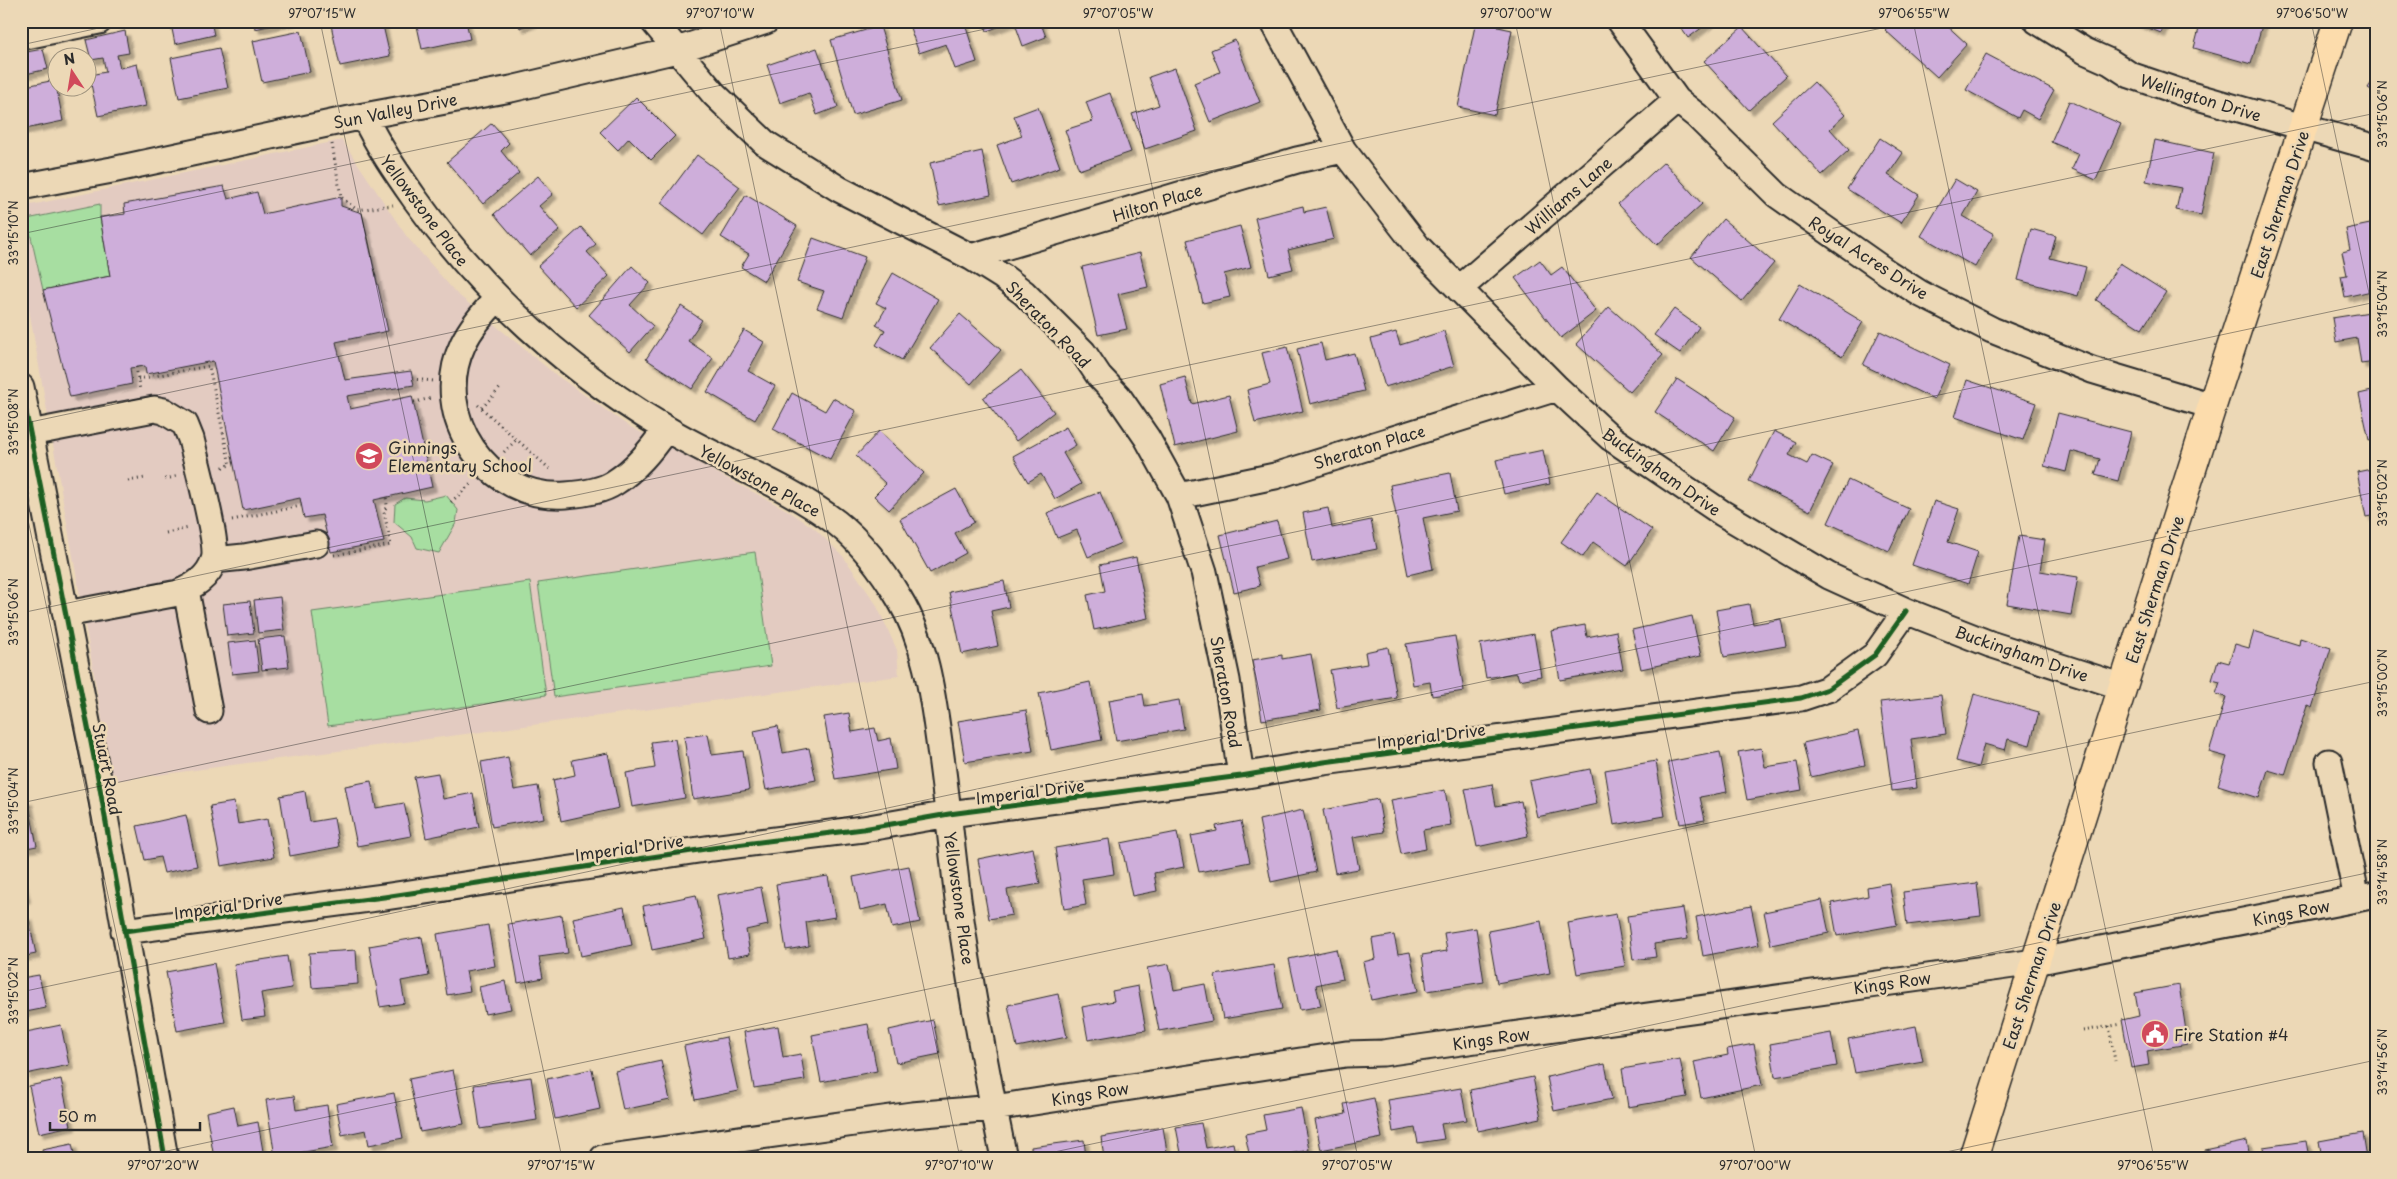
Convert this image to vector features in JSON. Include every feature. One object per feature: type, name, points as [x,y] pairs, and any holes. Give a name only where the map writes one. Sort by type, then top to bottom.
[{"type":"main road","name":"East Sherman Drive","points":[[1973,1158],[2212,406],[2338,21]]},
{"type":"street","points":[[21,37],[99,21]]},
{"type":"street","name":"Sheraton Road","points":[[654,21],[714,94],[765,143],[839,189],[971,257],[1004,277],[1024,293],[1082,352],[1099,376],[1118,396],[1146,438],[1179,496],[1204,572],[1227,680],[1241,776]]},
{"type":"street","name":"Sun Valley Drive","points":[[21,186],[112,170],[364,116],[511,89],[677,50],[766,21]]},
{"type":"street","name":"Buckingham Drive","points":[[1273,21],[1343,150],[1418,247],[1557,388],[1611,438],[1722,513],[1829,576],[1906,611],[1990,644],[2123,687]]},
{"type":"street","name":"Royal Acres Drive","points":[[1620,21],[1677,100],[1697,116],[1777,194],[1888,273],[1921,294],[1992,330],[2092,370],[2212,406]]},
{"type":"street","name":"Wellington Drive","points":[[2037,21],[2085,51],[2110,62],[2130,75],[2180,92],[2376,148]]},
{"type":"street","name":"Williams Lane","points":[[1459,290],[1677,100]]},
{"type":"street","name":"Yellowstone Place","points":[[364,116],[378,147],[440,234],[497,299],[553,351],[607,391],[666,429],[759,476],[838,524],[867,552],[900,599],[921,646],[934,705],[958,901],[1004,1158]]},
{"type":"street","name":"Hilton Place","points":[[971,257],[1297,160],[1343,150]]},
{"type":"street","points":[[497,299],[480,316],[463,344],[454,380],[457,420],[482,463],[499,477],[535,494],[554,496],[577,494],[612,484],[641,462],[666,429]]},
{"type":"street","name":"Stuart Road","points":[[21,387],[99,783],[165,1158]]},
{"type":"street","name":"Sheraton Place","points":[[1179,496],[1275,476],[1557,388]]},
{"type":"street","points":[[30,433],[154,409],[175,416],[185,424],[191,438],[215,550],[214,560],[200,582],[186,590],[66,614]]},
{"type":"street","points":[[214,560],[321,550]]},
{"type":"street","points":[[186,590],[209,711]]},
{"type":"street","name":"Imperial Drive","points":[[124,931],[384,897],[712,848],[863,829],[948,814],[1241,776],[1324,762],[1801,698],[1828,689],[1875,655],[1906,611]]},
{"type":"street","points":[[2329,762],[2366,897]]},
{"type":"street","name":"Kings Row","points":[[603,1158],[912,1115],[994,1108],[1346,1054],[1383,1053],[2035,962],[2366,897]]},
{"type":"path","points":[[331,141],[341,196],[358,210],[394,205]]},
{"type":"path","points":[[138,380],[209,366],[232,465],[217,468]]},
{"type":"path","points":[[136,367],[142,398]]},
{"type":"path","points":[[412,379],[439,382]]},
{"type":"path","points":[[482,408],[501,387]]},
{"type":"path","points":[[414,402],[440,397]]},
{"type":"path","points":[[476,402],[577,494]]},
{"type":"path","points":[[498,458],[517,439]]},
{"type":"path","points":[[128,481],[145,478]]},
{"type":"path","points":[[451,502],[477,478]]},
{"type":"path","points":[[321,550],[391,545],[384,512],[387,505],[386,497]]},
{"type":"path","points":[[230,521],[301,506]]},
{"type":"path","points":[[166,533],[197,526]]},
{"type":"path","points":[[2083,1031],[2122,1024]]},
{"type":"path","points":[[2109,1026],[2115,1061]]},
{"type":"shaded area","name":"Ginnings Elementary School","points":[[342,140],[407,237],[456,293],[556,375],[627,425],[787,510],[814,528],[843,556],[876,604],[897,650],[899,676],[113,781],[21,265],[21,207]]},
{"type":"green space","points":[[100,204],[100,217],[110,276],[43,290],[27,219]]},
{"type":"green space","points":[[446,495],[458,510],[456,523],[439,553],[417,548],[412,537],[394,522],[395,504],[405,498],[425,500]]},
{"type":"green space","points":[[755,552],[771,666],[554,697],[538,583]]},
{"type":"green space","points":[[530,582],[546,695],[328,726],[312,612]]},
{"type":"building","points":[[182,21],[211,21],[214,35],[175,44],[171,24]]},
{"type":"building","points":[[254,21],[291,21],[255,29]]},
{"type":"building","points":[[350,21],[382,21],[390,56],[340,66],[331,25]]},
{"type":"building","points":[[416,21],[466,21],[470,39],[422,49]]},
{"type":"building","points":[[517,21],[535,21],[520,28]]},
{"type":"building","points":[[920,21],[964,21],[977,62],[955,69],[946,44],[919,53],[909,25]]},
{"type":"building","points":[[983,21],[1014,21],[987,31]]},
{"type":"building","points":[[1014,21],[1040,21],[1046,37],[1023,46]]},
{"type":"building","points":[[1476,21],[1499,21],[1498,27],[1512,30],[1495,115],[1458,107]]},
{"type":"building","points":[[1676,21],[1711,21],[1688,38]]},
{"type":"building","points":[[1894,21],[1942,21],[1967,44],[1937,77],[1885,30]]},
{"type":"building","points":[[2131,21],[2166,21],[2161,33]]},
{"type":"building","points":[[2201,21],[2263,22],[2251,64],[2194,48]]},
{"type":"building","points":[[880,26],[902,100],[853,115],[831,40]]},
{"type":"building","points":[[1742,27],[1786,76],[1749,110],[1704,61]]},
{"type":"building","points":[[125,31],[129,53],[117,55],[120,68],[137,64],[146,106],[98,116],[94,98],[98,98],[98,73],[106,72],[103,58],[98,59],[98,48],[88,48],[86,40]]},
{"type":"building","points":[[301,31],[310,72],[262,82],[253,41]]},
{"type":"building","points":[[1235,40],[1260,102],[1210,122],[1194,83],[1220,72],[1211,50]]},
{"type":"building","points":[[219,48],[228,88],[179,98],[171,58]]},
{"type":"building","points":[[817,48],[838,107],[817,115],[809,93],[780,103],[767,65]]},
{"type":"building","points":[[43,49],[48,69],[21,75],[21,53]]},
{"type":"building","points":[[1986,54],[2054,90],[2038,119],[2022,110],[2018,118],[1966,90]]},
{"type":"building","points":[[1175,68],[1197,131],[1145,149],[1132,114],[1159,105],[1149,77]]},
{"type":"building","points":[[2376,76],[2376,93],[2368,88]]},
{"type":"building","points":[[48,81],[48,98],[59,98],[63,121],[21,130],[21,87]]},
{"type":"building","points":[[1814,82],[1845,115],[1830,129],[1849,150],[1822,175],[1772,121]]},
{"type":"building","points":[[1110,93],[1131,152],[1079,170],[1065,130],[1093,121],[1086,102]]},
{"type":"building","points":[[636,97],[675,136],[651,160],[629,138],[618,150],[600,132]]},
{"type":"building","points":[[2069,101],[2121,124],[2096,180],[2072,169],[2079,154],[2051,142]]},
{"type":"building","points":[[1038,107],[1060,167],[1011,184],[997,145],[1022,136],[1014,116]]},
{"type":"building","points":[[492,123],[509,143],[501,151],[519,173],[483,204],[447,162]]},
{"type":"building","points":[[1880,138],[1903,153],[1888,175],[1919,195],[1901,223],[1847,189]]},
{"type":"building","points":[[2155,140],[2214,153],[2201,215],[2176,210],[2181,188],[2146,181]]},
{"type":"building","points":[[982,151],[991,195],[939,206],[930,163]]},
{"type":"building","points":[[697,155],[740,187],[703,235],[661,203]]},
{"type":"building","points":[[1664,162],[1702,204],[1657,245],[1618,204]]},
{"type":"building","points":[[538,176],[553,194],[539,206],[560,230],[530,256],[494,214]]},
{"type":"building","points":[[1955,179],[1977,192],[1963,216],[1994,234],[1975,267],[1921,236]]},
{"type":"building","name":"Ginnings Elementary School","points":[[224,186],[228,199],[257,192],[263,214],[341,197],[341,206],[362,213],[388,331],[336,342],[345,380],[411,371],[414,385],[347,396],[350,409],[412,396],[432,487],[374,500],[384,542],[331,552],[322,515],[304,518],[300,498],[243,510],[213,361],[146,374],[145,366],[130,368],[132,384],[70,397],[43,290],[110,276],[100,217],[125,214],[124,204]]},
{"type":"building","points":[[746,195],[797,226],[764,281],[741,267],[749,254],[721,237]]},
{"type":"building","points":[[1303,206],[1304,212],[1326,207],[1334,239],[1288,250],[1293,269],[1269,275],[1255,218]]},
{"type":"building","points":[[1723,219],[1774,263],[1742,301],[1691,257]]},
{"type":"building","points":[[2370,224],[2376,254],[2376,290],[2345,297],[2341,276],[2347,275],[2342,252],[2350,250],[2346,229]]},
{"type":"building","points":[[1240,226],[1251,267],[1224,274],[1230,297],[1203,303],[1187,240]]},
{"type":"building","points":[[581,227],[596,244],[587,252],[609,276],[576,307],[538,266]]},
{"type":"building","points":[[2031,229],[2056,236],[2050,258],[2086,267],[2078,296],[2018,280]]},
{"type":"building","points":[[813,238],[865,257],[843,317],[817,308],[824,291],[797,282]]},
{"type":"building","points":[[1140,253],[1148,287],[1118,294],[1127,329],[1098,335],[1082,267]]},
{"type":"building","points":[[1540,260],[1551,275],[1562,267],[1596,311],[1561,338],[1515,278]]},
{"type":"building","points":[[2120,263],[2166,292],[2142,329],[2096,300]]},
{"type":"building","points":[[632,266],[650,283],[630,305],[653,326],[630,352],[589,315]]},
{"type":"building","points":[[893,273],[938,299],[902,360],[876,345],[885,330],[876,325],[886,308],[876,303]]},
{"type":"building","points":[[1800,284],[1863,322],[1842,357],[1779,319]]},
{"type":"building","points":[[681,306],[702,320],[688,341],[713,358],[692,389],[646,359]]},
{"type":"building","points":[[1609,307],[1663,355],[1630,392],[1576,344]]},
{"type":"building","points":[[1674,309],[1699,327],[1680,353],[1654,335]]},
{"type":"building","points":[[2376,311],[2376,362],[2361,364],[2357,338],[2336,342],[2332,318]]},
{"type":"building","points":[[960,314],[1001,350],[971,384],[930,348]]},
{"type":"building","points":[[744,330],[764,342],[748,371],[775,386],[755,420],[707,392]]},
{"type":"building","points":[[1444,331],[1454,366],[1385,387],[1371,339],[1396,332],[1400,345]]},
{"type":"building","points":[[1880,331],[1950,365],[1934,399],[1863,365]]},
{"type":"building","points":[[1321,343],[1325,360],[1354,353],[1364,391],[1310,404],[1297,349]]},
{"type":"building","points":[[1287,347],[1303,411],[1255,423],[1247,390],[1270,384],[1262,353]]},
{"type":"building","points":[[1021,370],[1054,412],[1016,441],[983,398]]},
{"type":"building","points":[[1185,377],[1192,404],[1229,395],[1238,431],[1175,447],[1160,384]]},
{"type":"building","points":[[1677,379],[1735,417],[1714,451],[1655,412]]},
{"type":"building","points":[[1967,380],[2036,403],[2023,440],[1955,417]]},
{"type":"building","points":[[2376,390],[2376,438],[2369,440],[2359,394]]},
{"type":"building","points":[[792,393],[825,411],[833,398],[856,411],[830,459],[773,429]]},
{"type":"building","points":[[2058,413],[2131,432],[2118,481],[2095,475],[2100,459],[2071,451],[2066,472],[2044,466]]},
{"type":"building","points":[[1066,427],[1076,445],[1063,453],[1081,484],[1055,499],[1041,474],[1028,482],[1013,456]]},
{"type":"building","points":[[879,431],[924,473],[889,510],[874,496],[886,484],[856,456]]},
{"type":"building","points":[[1774,431],[1796,442],[1789,455],[1807,464],[1812,455],[1833,465],[1810,511],[1749,481]]},
{"type":"building","points":[[1543,450],[1550,484],[1504,494],[1496,460]]},
{"type":"building","points":[[2376,468],[2376,515],[2366,517],[2357,472]]},
{"type":"building","points":[[1450,473],[1457,511],[1423,518],[1433,569],[1408,575],[1390,485]]},
{"type":"building","points":[[1848,480],[1909,509],[1889,551],[1828,523]]},
{"type":"building","points":[[956,489],[974,522],[955,533],[966,553],[930,573],[900,519]]},
{"type":"building","points":[[1100,492],[1121,543],[1088,557],[1077,530],[1057,538],[1047,513]]},
{"type":"building","points":[[1597,492],[1652,530],[1627,566],[1593,542],[1583,557],[1561,542]]},
{"type":"building","points":[[1934,501],[1959,509],[1948,542],[1978,552],[1968,584],[1912,565]]},
{"type":"building","points":[[1328,508],[1332,528],[1371,520],[1377,549],[1312,562],[1303,513]]},
{"type":"building","points":[[1277,521],[1287,559],[1255,567],[1260,586],[1234,592],[1220,535]]},
{"type":"building","points":[[2019,536],[2045,540],[2040,571],[2078,577],[2071,615],[2007,604]]},
{"type":"building","points":[[1136,557],[1148,618],[1094,630],[1087,595],[1105,591],[1100,565]]},
{"type":"building","points":[[1004,581],[1009,607],[991,611],[998,646],[962,654],[949,592]]},
{"type":"building","points":[[280,597],[284,630],[258,633],[254,600]]},
{"type":"building","points":[[250,601],[254,633],[227,636],[223,604]]},
{"type":"building","points":[[1749,604],[1753,624],[1781,619],[1786,646],[1724,657],[1716,610]]},
{"type":"building","points":[[1692,616],[1701,656],[1641,669],[1632,630]]},
{"type":"building","points":[[1585,625],[1587,637],[1616,631],[1623,669],[1560,680],[1551,631]]},
{"type":"building","points":[[2254,631],[2299,645],[2300,638],[2331,648],[2312,708],[2307,706],[2285,775],[2268,770],[2259,798],[2218,785],[2227,757],[2209,752],[2226,697],[2216,694],[2220,682],[2212,680],[2218,660],[2229,663],[2235,644],[2249,648]]},
{"type":"building","points":[[1534,634],[1541,676],[1519,680],[1517,673],[1486,678],[1480,644]]},
{"type":"building","points":[[285,636],[289,667],[262,670],[258,639]]},
{"type":"building","points":[[1455,636],[1464,691],[1432,696],[1430,682],[1413,685],[1406,644]]},
{"type":"building","points":[[255,640],[259,671],[232,674],[228,643]]},
{"type":"building","points":[[1388,647],[1397,698],[1337,708],[1330,670],[1367,664],[1365,652]]},
{"type":"building","points":[[1311,654],[1321,710],[1262,720],[1252,660],[1282,655],[1282,659]]},
{"type":"building","points":[[1090,682],[1102,740],[1051,750],[1039,693]]},
{"type":"building","points":[[1143,694],[1145,706],[1179,700],[1184,729],[1116,741],[1109,700]]},
{"type":"building","points":[[1974,694],[2039,712],[2030,745],[2008,739],[2005,750],[1984,744],[1978,767],[1956,761]]},
{"type":"building","points":[[1941,695],[1946,734],[1911,739],[1917,788],[1892,791],[1880,702]]},
{"type":"building","points":[[1026,710],[1033,751],[965,762],[958,721]]},
{"type":"building","points":[[849,713],[852,732],[875,728],[878,741],[891,738],[896,769],[835,779],[824,717]]},
{"type":"building","points":[[778,726],[783,753],[809,748],[816,780],[766,790],[754,731]]},
{"type":"building","points":[[1858,731],[1865,765],[1811,777],[1803,743]]},
{"type":"building","points":[[708,734],[712,755],[743,751],[749,790],[693,799],[684,737]]},
{"type":"building","points":[[675,739],[685,798],[632,807],[626,773],[655,768],[651,742]]},
{"type":"building","points":[[1761,748],[1765,767],[1797,762],[1802,790],[1747,800],[1738,752]]},
{"type":"building","points":[[1720,752],[1727,792],[1700,797],[1705,820],[1680,824],[1668,762]]},
{"type":"building","points":[[608,753],[619,808],[561,821],[553,780],[575,775],[572,760]]},
{"type":"building","points":[[508,757],[514,790],[538,786],[544,818],[492,827],[481,762]]},
{"type":"building","points":[[1656,761],[1665,816],[1614,825],[1605,770]]},
{"type":"building","points":[[1590,769],[1597,804],[1537,817],[1529,781]]},
{"type":"building","points":[[438,773],[443,799],[473,793],[479,827],[426,838],[414,777]]},
{"type":"building","points":[[371,781],[376,808],[404,803],[411,836],[357,846],[345,786]]},
{"type":"building","points":[[1492,784],[1496,806],[1521,801],[1528,836],[1477,847],[1465,789]]},
{"type":"building","points":[[1445,790],[1451,825],[1423,830],[1426,849],[1401,854],[1391,800]]},
{"type":"building","points":[[305,791],[310,822],[334,818],[339,847],[290,856],[280,796]]},
{"type":"building","points":[[1378,799],[1384,832],[1353,837],[1359,869],[1335,873],[1323,810]]},
{"type":"building","points":[[28,800],[37,846],[21,849],[21,802]]},
{"type":"building","points":[[234,802],[238,824],[267,819],[274,857],[221,866],[210,806]]},
{"type":"building","points":[[1303,810],[1316,872],[1271,882],[1259,820]]},
{"type":"building","points":[[186,815],[197,866],[164,873],[160,857],[145,860],[137,826]]},
{"type":"building","points":[[1241,821],[1250,862],[1199,872],[1191,836],[1217,831],[1216,826]]},
{"type":"building","points":[[1177,832],[1184,867],[1154,873],[1157,891],[1132,896],[1121,843]]},
{"type":"building","points":[[1109,839],[1114,874],[1082,879],[1086,905],[1064,909],[1055,848]]},
{"type":"building","points":[[1033,848],[1040,884],[1007,890],[1012,915],[989,919],[978,859]]},
{"type":"building","points":[[909,866],[920,922],[892,928],[887,904],[860,910],[853,877]]},
{"type":"building","points":[[828,876],[835,917],[806,922],[809,946],[786,950],[776,884]]},
{"type":"building","points":[[21,877],[26,898],[21,899]]},
{"type":"building","points":[[1889,883],[1897,925],[1837,936],[1831,903],[1868,896],[1867,887]]},
{"type":"building","points":[[1977,883],[1981,916],[1907,925],[1903,892]]},
{"type":"building","points":[[761,887],[768,925],[746,930],[750,954],[728,958],[717,895]]},
{"type":"building","points":[[696,895],[706,939],[652,950],[643,906]]},
{"type":"building","points":[[1822,900],[1829,933],[1771,945],[1764,912]]},
{"type":"building","points":[[1751,906],[1759,945],[1703,956],[1696,917]]},
{"type":"building","points":[[624,907],[632,945],[581,956],[573,918]]},
{"type":"building","points":[[1683,908],[1688,939],[1654,944],[1656,957],[1633,960],[1627,916]]},
{"type":"building","points":[[1616,914],[1625,966],[1577,974],[1568,923]]},
{"type":"building","points":[[562,915],[568,953],[539,957],[543,978],[518,983],[508,924]]},
{"type":"building","points":[[28,916],[36,954],[21,957],[21,917]]},
{"type":"building","points":[[1541,921],[1550,973],[1497,983],[1488,931]]},
{"type":"building","points":[[488,925],[495,966],[466,971],[470,991],[447,995],[437,934]]},
{"type":"building","points":[[1476,928],[1484,982],[1427,991],[1422,955],[1447,951],[1444,933]]},
{"type":"building","points":[[1394,935],[1398,954],[1410,952],[1418,991],[1371,1000],[1363,962],[1375,959],[1372,939]]},
{"type":"building","points":[[422,937],[429,976],[401,981],[405,1003],[380,1007],[369,946]]},
{"type":"building","points":[[1336,949],[1343,979],[1316,985],[1321,1006],[1300,1010],[1289,959]]},
{"type":"building","points":[[356,950],[358,984],[312,988],[309,953]]},
{"type":"building","points":[[287,956],[292,988],[261,993],[265,1017],[242,1020],[234,964]]},
{"type":"building","points":[[214,963],[225,1022],[177,1031],[166,972]]},
{"type":"building","points":[[1169,964],[1174,990],[1205,984],[1212,1021],[1159,1031],[1147,968]]},
{"type":"building","points":[[1274,965],[1282,1009],[1223,1019],[1215,975]]},
{"type":"building","points":[[39,975],[46,1008],[21,1013],[21,978]]},
{"type":"building","points":[[505,981],[511,1009],[485,1014],[479,987]]},
{"type":"building","name":"Fire Station #4","points":[[2179,985],[2188,1044],[2147,1051],[2149,1065],[2131,1068],[2122,1020],[2139,1016],[2135,993]]},
{"type":"building","points":[[1138,986],[1146,1030],[1088,1040],[1082,1007],[1114,1001],[1112,991]]},
{"type":"building","points":[[1058,994],[1067,1037],[1017,1047],[1008,1005]]},
{"type":"building","points":[[933,1020],[940,1054],[896,1063],[889,1030]]},
{"type":"building","points":[[868,1024],[877,1071],[821,1082],[812,1035]]},
{"type":"building","points":[[61,1025],[69,1065],[26,1074],[21,1050],[21,1033]]},
{"type":"building","points":[[778,1026],[783,1057],[801,1054],[805,1080],[754,1088],[744,1032]]},
{"type":"building","points":[[1916,1026],[1923,1061],[1855,1073],[1848,1039]]},
{"type":"building","points":[[1831,1033],[1837,1066],[1775,1077],[1770,1044]]},
{"type":"building","points":[[726,1037],[738,1091],[695,1100],[684,1046]]},
{"type":"building","points":[[1754,1044],[1762,1085],[1701,1098],[1694,1062],[1728,1055],[1727,1049]]},
{"type":"building","points":[[1680,1059],[1687,1097],[1628,1107],[1622,1069]]},
{"type":"building","points":[[661,1061],[670,1100],[623,1110],[615,1071]]},
{"type":"building","points":[[1605,1064],[1612,1099],[1554,1111],[1547,1077]]},
{"type":"building","points":[[592,1069],[600,1109],[555,1119],[547,1079]]},
{"type":"building","points":[[453,1070],[464,1124],[420,1132],[409,1079]]},
{"type":"building","points":[[531,1077],[537,1120],[480,1129],[474,1085]]},
{"type":"building","points":[[1533,1077],[1541,1118],[1478,1131],[1470,1090]]},
{"type":"building","points":[[61,1079],[71,1126],[39,1133],[29,1086]]},
{"type":"building","points":[[1461,1088],[1467,1120],[1441,1124],[1444,1139],[1418,1143],[1415,1128],[1393,1132],[1388,1100]]},
{"type":"building","points":[[394,1093],[403,1138],[369,1145],[366,1130],[342,1135],[336,1104]]},
{"type":"building","points":[[294,1096],[296,1110],[327,1105],[333,1147],[275,1157],[266,1100]]},
{"type":"building","points":[[1374,1098],[1382,1138],[1321,1150],[1315,1120],[1346,1114],[1344,1104]]},
{"type":"building","points":[[234,1106],[238,1126],[258,1122],[264,1157],[214,1158],[206,1112]]},
{"type":"building","points":[[1301,1108],[1309,1150],[1268,1158],[1250,1158],[1245,1134],[1266,1130],[1263,1115]]},
{"type":"building","points":[[1201,1123],[1206,1148],[1233,1143],[1236,1158],[1182,1158],[1176,1127]]},
{"type":"building","points":[[1163,1127],[1168,1158],[1104,1158],[1101,1137]]},
{"type":"building","points":[[2376,1130],[2376,1148],[2372,1131]]},
{"type":"building","points":[[2363,1133],[2367,1158],[2322,1158],[2319,1141]]},
{"type":"building","points":[[1084,1140],[1086,1158],[1032,1158],[1031,1147]]},
{"type":"building","points":[[2247,1141],[2250,1158],[2207,1158],[2205,1150]]},
{"type":"building","points":[[2306,1141],[2309,1158],[2265,1158],[2263,1147]]},
{"type":"building","points":[[72,1144],[75,1158],[44,1158],[42,1150]]},
{"type":"building","points":[[961,1153],[962,1158],[933,1158]]},
{"type":"building","points":[[2195,1153],[2196,1158],[2174,1158]]},
{"type":"cycle path","points":[[21,387],[99,783],[165,1158]]},
{"type":"cycle path","points":[[124,931],[384,897],[712,848],[863,829],[949,814],[1241,776],[1324,762],[1801,698],[1828,689],[1875,655],[1906,611]]},
{"type":"place","name":"Ginnings Elementary School","points":[[369,456]]},
{"type":"place","name":"Fire Station #4","points":[[2155,1034]]}]
